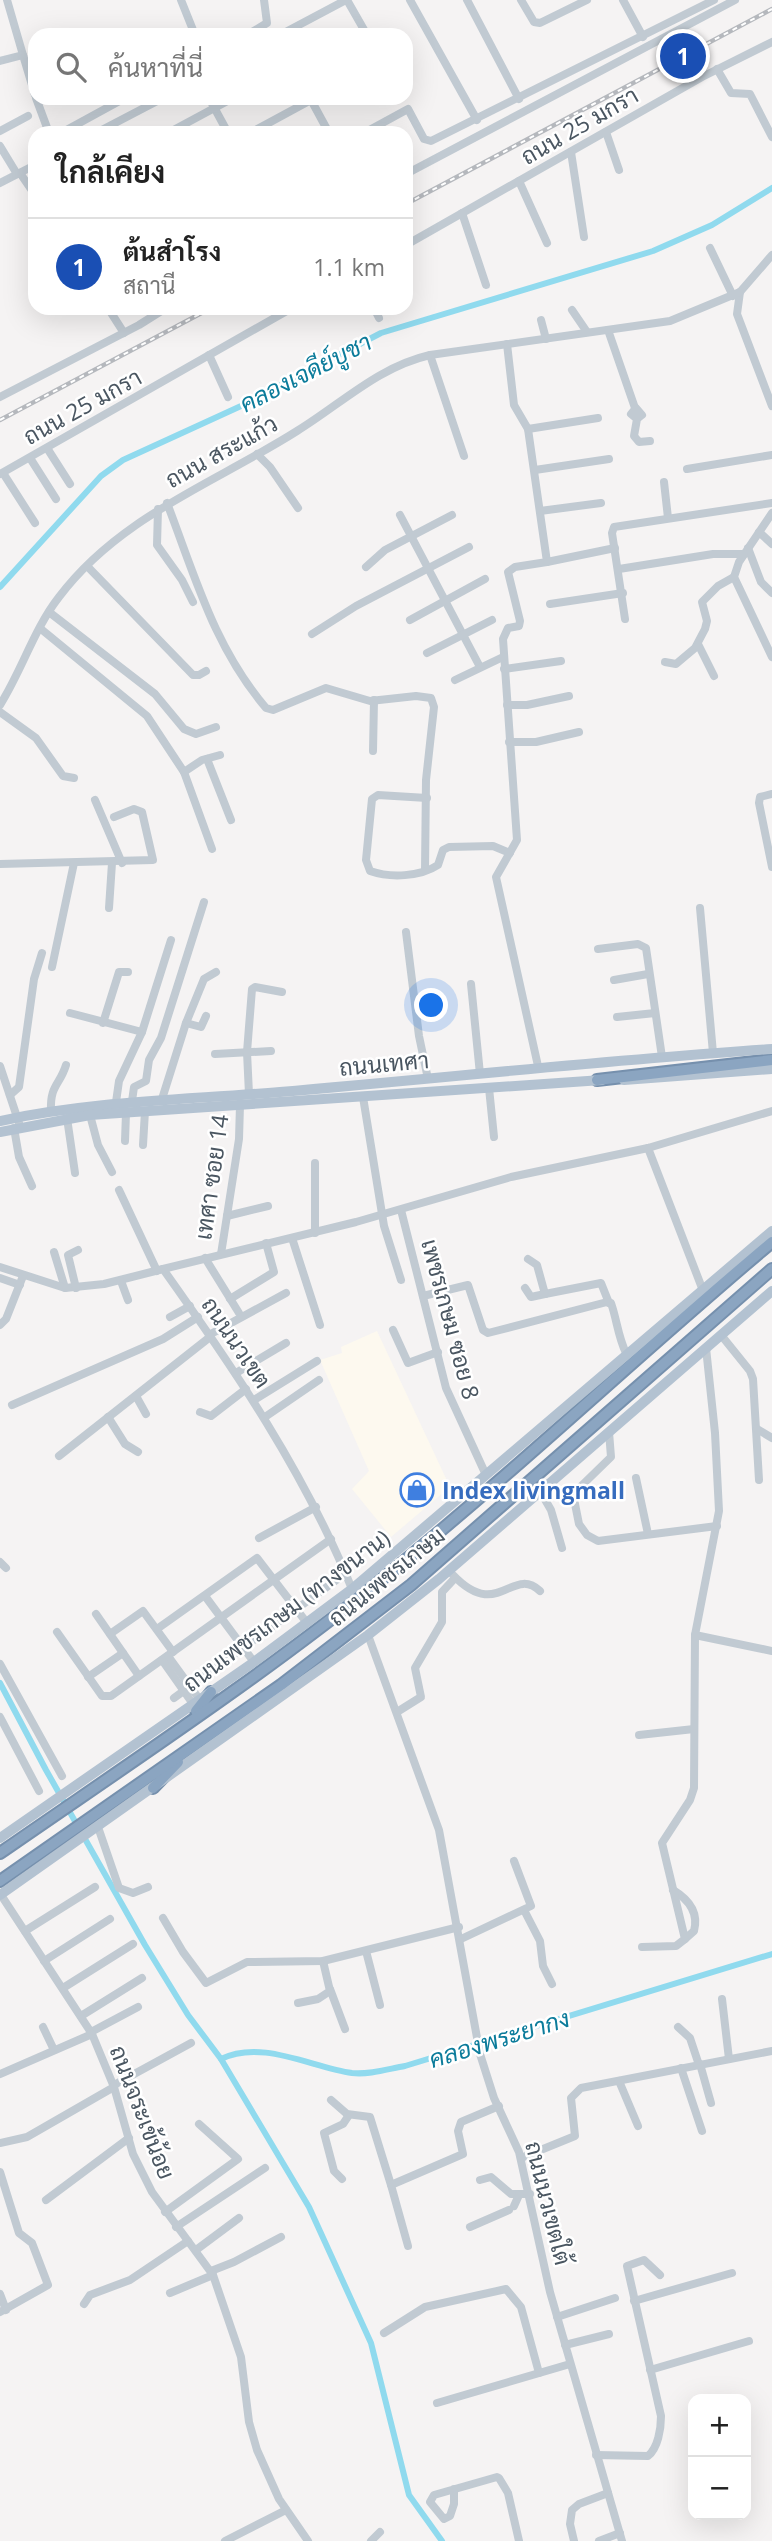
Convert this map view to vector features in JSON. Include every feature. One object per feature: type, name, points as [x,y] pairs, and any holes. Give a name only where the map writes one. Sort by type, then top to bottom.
[{"type":"highway","points":[[597,1080],[772,1060]]},
{"type":"highway","name":"ถนนเพชรเกษม","points":[[0,1853],[314,1632],[452,1520],[772,1242]]},
{"type":"highway","name":"ถนนเพชรเกษม","points":[[0,1881],[93,1825],[191,1746],[363,1623],[520,1491],[772,1269]]},
{"type":"highway","points":[[452,1520],[478,1507],[509,1479],[517,1480],[520,1491]]},
{"type":"highway","points":[[185,1723],[211,1692]]},
{"type":"highway","points":[[153,1788],[191,1746]]},
{"type":"main road","name":"ถนนเทศา","points":[[0,1132],[51,1110],[116,1102],[249,1094],[465,1076],[538,1066],[772,1049]]},
{"type":"main road","name":"ถนนเทศา","points":[[0,1121],[17,1124],[90,1115],[597,1080],[640,1081],[772,1069]]},
{"type":"main road","points":[[465,1076],[466,1090]]},
{"type":"main road","points":[[416,1080],[419,1094]]},
{"type":"main road","name":"ถนนเพชรเกษม (ทางขนาน)","points":[[0,1838],[254,1662],[352,1589],[772,1231]]},
{"type":"main road","points":[[93,1825],[153,1788],[452,1574],[540,1491],[772,1291]]},
{"type":"main road","points":[[1,1895],[66,1842]]},
{"type":"street","points":[[7,0],[28,72]]},
{"type":"street","points":[[181,0],[192,28]]},
{"type":"street","points":[[259,28],[267,23],[264,0]]},
{"type":"street","points":[[293,28],[347,0],[363,28]]},
{"type":"street","points":[[410,0],[477,120]]},
{"type":"street","points":[[467,0],[519,99]]},
{"type":"street","points":[[521,0],[534,22],[540,23],[587,0]]},
{"type":"street","points":[[622,0],[643,37]]},
{"type":"street","points":[[413,170],[735,0]]},
{"type":"street","points":[[406,105],[427,141],[477,120],[710,1],[713,12]]},
{"type":"street","name":"ถนน 25 มกรา","points":[[413,241],[717,69],[772,42]]},
{"type":"street","points":[[0,61],[23,55]]},
{"type":"street","points":[[717,69],[731,93],[750,94],[772,137]]},
{"type":"street","points":[[38,105],[46,126]]},
{"type":"street","points":[[74,126],[112,105]]},
{"type":"street","points":[[111,126],[150,105]]},
{"type":"street","points":[[213,105],[224,126]]},
{"type":"street","points":[[181,126],[220,105]]},
{"type":"street","points":[[263,126],[300,105]]},
{"type":"street","points":[[314,105],[325,126]]},
{"type":"street","points":[[377,126],[408,109]]},
{"type":"street","points":[[0,131],[28,116]]},
{"type":"street","points":[[606,132],[619,170]]},
{"type":"street","points":[[0,146],[28,185]]},
{"type":"street","points":[[571,152],[584,237]]},
{"type":"street","points":[[0,183],[28,168]]},
{"type":"street","points":[[519,181],[547,243]]},
{"type":"street","points":[[462,213],[486,285]]},
{"type":"street","points":[[710,248],[736,294],[737,314],[772,405]]},
{"type":"street","points":[[736,294],[772,255]]},
{"type":"street","name":"ถนน สระแก้ว","points":[[0,705],[49,612],[88,566],[167,503],[299,430],[349,392],[402,363],[430,355],[670,321],[736,294]]},
{"type":"street","points":[[572,310],[587,332]]},
{"type":"street","points":[[112,315],[124,333]]},
{"type":"street","points":[[0,397],[124,333],[152,315]]},
{"type":"street","name":"ถนน 25 มกรา","points":[[1,473],[280,315]]},
{"type":"street","points":[[541,320],[547,339]]},
{"type":"street","points":[[608,330],[635,408],[631,414],[637,419],[635,438],[639,442],[650,441]]},
{"type":"street","points":[[507,344],[514,405],[528,429],[547,562]]},
{"type":"street","points":[[209,355],[228,397]]},
{"type":"street","points":[[430,355],[464,456]]},
{"type":"street","points":[[528,429],[598,418]]},
{"type":"street","points":[[47,448],[70,484]]},
{"type":"street","points":[[257,454],[270,467],[298,508]]},
{"type":"street","points":[[687,469],[772,455]]},
{"type":"street","points":[[30,458],[56,499]]},
{"type":"street","points":[[535,470],[609,459]]},
{"type":"street","points":[[1,473],[35,523]]},
{"type":"street","points":[[664,482],[668,518]]},
{"type":"street","points":[[167,503],[201,599],[232,662],[266,708],[272,710],[326,688],[346,692],[362,700],[423,696],[433,701],[422,862],[425,870]]},
{"type":"street","points":[[540,511],[601,503]]},
{"type":"street","points":[[625,619],[612,533],[614,527],[772,503]]},
{"type":"street","points":[[158,509],[157,545],[183,580],[193,603]]},
{"type":"street","points":[[665,662],[676,664],[698,644],[706,621],[702,602],[718,586],[734,577],[746,551],[772,513]]},
{"type":"street","points":[[400,515],[480,667]]},
{"type":"street","points":[[366,567],[377,555],[452,515]]},
{"type":"street","points":[[759,533],[772,544]]},
{"type":"street","points":[[312,634],[356,606],[469,547]]},
{"type":"street","points":[[538,1066],[496,881],[499,867],[517,840],[503,657],[505,631],[519,626],[520,621],[508,570],[615,548]]},
{"type":"street","points":[[619,569],[746,551]]},
{"type":"street","points":[[746,551],[761,582],[772,593]]},
{"type":"street","points":[[88,566],[193,675],[200,676],[206,671]]},
{"type":"street","points":[[734,577],[772,657]]},
{"type":"street","points":[[410,620],[485,579]]},
{"type":"street","points":[[550,604],[623,593]]},
{"type":"street","points":[[49,612],[155,694],[184,729],[196,734],[216,727]]},
{"type":"street","points":[[427,653],[492,620]]},
{"type":"street","points":[[41,628],[140,708],[184,772],[212,849]]},
{"type":"street","points":[[698,644],[714,676]]},
{"type":"street","points":[[455,680],[503,657]]},
{"type":"street","points":[[504,669],[561,661]]},
{"type":"street","points":[[507,705],[527,705],[569,696]]},
{"type":"street","points":[[373,751],[374,700]]},
{"type":"street","points":[[0,712],[36,738],[63,776],[74,778]]},
{"type":"street","points":[[509,742],[536,742],[579,732]]},
{"type":"street","points":[[184,772],[220,755]]},
{"type":"street","points":[[207,759],[231,820]]},
{"type":"street","points":[[772,794],[759,799],[772,867]]},
{"type":"street","points":[[427,798],[374,796],[365,864],[370,871],[386,874],[425,870],[438,865],[443,850],[449,847],[493,846],[510,853]]},
{"type":"street","points":[[95,800],[122,863]]},
{"type":"street","points":[[0,864],[149,863],[153,857],[142,813],[134,809],[114,817]]},
{"type":"street","points":[[51,967],[74,863]]},
{"type":"street","points":[[109,908],[112,863]]},
{"type":"street","points":[[132,1101],[134,1087],[146,1081],[151,1055],[161,1038],[204,902]]},
{"type":"street","points":[[700,908],[713,1054]]},
{"type":"street","points":[[405,932],[419,1036],[428,1079]]},
{"type":"street","points":[[116,1102],[119,1081],[142,1032],[171,940]]},
{"type":"street","points":[[598,948],[642,944],[646,948],[662,1057]]},
{"type":"street","points":[[10,1095],[19,1087],[34,979],[42,953]]},
{"type":"street","points":[[103,1023],[120,972],[128,972]]},
{"type":"street","points":[[162,1099],[186,1023],[204,979],[216,972]]},
{"type":"street","points":[[614,979],[648,974]]},
{"type":"street","points":[[471,984],[480,1074]]},
{"type":"street","points":[[249,1094],[247,1052],[252,989],[255,987],[282,992]]},
{"type":"street","points":[[70,1013],[142,1032]]},
{"type":"street","points":[[617,1017],[655,1013]]},
{"type":"street","points":[[186,1023],[201,1027],[206,1016]]},
{"type":"street","points":[[215,1054],[271,1051]]},
{"type":"street","points":[[51,1110],[51,1091],[63,1076],[66,1065]]},
{"type":"street","points":[[0,1066],[17,1124],[19,1157],[32,1186]]},
{"type":"street","points":[[489,1088],[494,1137]]},
{"type":"street","points":[[363,1097],[382,1215],[401,1280]]},
{"type":"street","name":"เทศา ซอย 14","points":[[221,1254],[239,1139],[240,1105]]},
{"type":"street","points":[[143,1144],[145,1111]]},
{"type":"street","points":[[0,1278],[65,1288],[121,1281],[221,1254],[315,1233],[511,1177],[648,1148],[772,1111]]},
{"type":"street","points":[[125,1141],[126,1113]]},
{"type":"street","points":[[90,1115],[98,1144],[111,1172]]},
{"type":"street","points":[[67,1118],[75,1173]]},
{"type":"street","points":[[648,1148],[702,1288]]},
{"type":"street","points":[[314,1163],[315,1233]]},
{"type":"street","name":"ถนนนวเขต","points":[[119,1191],[160,1270],[198,1317],[265,1417],[316,1507],[352,1589]]},
{"type":"street","points":[[227,1216],[268,1206]]},
{"type":"street","name":"เพชรเกษม ซอย 8","points":[[401,1210],[449,1395],[486,1475]]},
{"type":"street","points":[[292,1238],[320,1325]]},
{"type":"street","points":[[230,1299],[274,1272],[267,1243]]},
{"type":"street","points":[[76,1288],[68,1253],[78,1250]]},
{"type":"street","points":[[54,1252],[65,1288]]},
{"type":"street","points":[[205,1258],[239,1313]]},
{"type":"street","points":[[528,1259],[537,1265],[545,1294]]},
{"type":"street","points":[[0,1267],[22,1281]]},
{"type":"street","points":[[0,1325],[6,1319],[22,1281]]},
{"type":"street","points":[[121,1281],[128,1300]]},
{"type":"street","points":[[525,1288],[531,1297],[601,1283],[618,1324],[619,1339],[626,1353]]},
{"type":"street","points":[[423,1296],[468,1285],[483,1330],[488,1333],[610,1303]]},
{"type":"street","points":[[59,1456],[210,1336],[286,1293]]},
{"type":"street","points":[[170,1317],[190,1306]]},
{"type":"street","points":[[12,1405],[163,1339],[198,1317]]},
{"type":"street","points":[[393,1330],[408,1363],[438,1352]]},
{"type":"street","points":[[721,1335],[750,1371],[757,1429],[759,1480]]},
{"type":"street","points":[[236,1373],[286,1343]]},
{"type":"street","points":[[685,1938],[664,1862],[663,1841],[693,1793],[695,1635],[717,1526],[715,1433],[706,1348]]},
{"type":"street","points":[[254,1400],[317,1361]]},
{"type":"street","points":[[265,1417],[319,1380]]},
{"type":"street","points":[[200,1412],[211,1416],[246,1389]]},
{"type":"street","points":[[135,1396],[146,1414]]},
{"type":"street","points":[[108,1417],[125,1444],[138,1452]]},
{"type":"street","points":[[757,1429],[772,1438]]},
{"type":"street","points":[[609,1432],[611,1457],[573,1494],[579,1524],[587,1535],[605,1543],[648,1534],[717,1526]]},
{"type":"street","points":[[636,1478],[648,1534]]},
{"type":"street","points":[[540,1491],[551,1510],[562,1548]]},
{"type":"street","points":[[259,1538],[316,1507]]},
{"type":"street","points":[[57,1632],[88,1677],[106,1697],[111,1696],[331,1539]]},
{"type":"street","points":[[157,1629],[257,1558],[307,1623]]},
{"type":"street","points":[[174,1698],[346,1573]]},
{"type":"street","points":[[397,1712],[420,1699],[415,1672],[417,1664],[442,1622],[442,1592],[452,1574],[481,1595],[492,1596],[520,1584],[531,1585],[540,1591]]},
{"type":"street","points":[[205,1596],[254,1662]]},
{"type":"street","points":[[110,1634],[142,1611],[157,1629],[168,1656],[197,1702]]},
{"type":"street","points":[[96,1614],[139,1676]]},
{"type":"street","name":"ถนนนวเขตใต้","points":[[368,1635],[439,1830],[459,1927],[480,2054],[521,2158],[557,2317],[621,2537]]},
{"type":"street","points":[[695,1635],[772,1651]]},
{"type":"street","points":[[88,1677],[123,1653]]},
{"type":"street","points":[[0,1664],[62,1776]]},
{"type":"street","points":[[0,1717],[39,1791]]},
{"type":"street","points":[[639,1735],[694,1729]]},
{"type":"street","points":[[93,1825],[120,1888],[133,1893],[148,1887]]},
{"type":"street","points":[[461,1939],[524,1910],[531,1904],[514,1861]]},
{"type":"street","points":[[25,1931],[95,1886]]},
{"type":"street","points":[[642,1947],[676,1946],[694,1931],[695,1918],[688,1900],[673,1890]]},
{"type":"street","name":"ถนนจระเข้น้อย","points":[[1,1895],[91,2033],[114,2086],[138,2165],[165,2212],[212,2273],[241,2357],[251,2431],[286,2510],[308,2541]]},
{"type":"street","points":[[524,1910],[540,1941],[543,1966],[552,1984]]},
{"type":"street","points":[[163,1918],[206,1983],[247,1962],[323,1961],[459,1927]]},
{"type":"street","points":[[44,1961],[110,1919]]},
{"type":"street","points":[[63,1988],[133,1944]]},
{"type":"street","points":[[366,1951],[380,2005]]},
{"type":"street","points":[[323,1961],[345,2029]]},
{"type":"street","points":[[81,2016],[142,1978]]},
{"type":"street","points":[[298,2003],[318,1999],[330,1989]]},
{"type":"street","points":[[722,1998],[729,2059]]},
{"type":"street","points":[[0,2074],[91,2033],[138,2007]]},
{"type":"street","points":[[43,2027],[54,2050]]},
{"type":"street","points":[[678,2027],[690,2038],[711,2103]]},
{"type":"street","points":[[0,2143],[27,2137],[191,2043]]},
{"type":"street","points":[[521,2158],[575,2136],[570,2104],[575,2092],[772,2051]]},
{"type":"street","points":[[681,2068],[702,2131]]},
{"type":"street","points":[[619,2081],[638,2126]]},
{"type":"street","points":[[331,2100],[349,2115],[365,2115],[373,2121],[408,2246]]},
{"type":"street","points":[[391,2185],[463,2154],[458,2131],[461,2122],[499,2106]]},
{"type":"street","points":[[342,2179],[334,2171],[324,2133],[343,2124],[349,2115]]},
{"type":"street","points":[[165,2212],[238,2159],[199,2124]]},
{"type":"street","points":[[46,2200],[129,2138]]},
{"type":"street","points":[[176,2227],[265,2168]]},
{"type":"street","points":[[0,2172],[19,2234],[32,2243],[48,2286],[3,2311],[0,2294]]},
{"type":"street","points":[[480,2180],[491,2177],[504,2190],[519,2195],[530,2194]]},
{"type":"street","points":[[470,2227],[512,2208],[519,2195]]},
{"type":"street","points":[[196,2250],[239,2218]]},
{"type":"street","points":[[170,2293],[281,2237]]},
{"type":"street","points":[[84,2304],[90,2295],[130,2280],[188,2241]]},
{"type":"street","points":[[596,2455],[644,2456],[652,2452],[661,2425],[626,2266],[644,2260],[660,2275]]},
{"type":"street","points":[[634,2301],[732,2273]]},
{"type":"street","points":[[384,2333],[425,2307],[506,2289],[521,2307],[539,2373]]},
{"type":"street","points":[[557,2317],[615,2298]]},
{"type":"street","points":[[565,2345],[609,2334]]},
{"type":"street","points":[[650,2370],[749,2341]]},
{"type":"street","points":[[437,2403],[570,2364]]},
{"type":"street","points":[[454,2489],[499,2478],[508,2493],[518,2541]]},
{"type":"street","points":[[574,2541],[570,2524],[572,2510],[579,2504],[608,2493]]},
{"type":"street","points":[[225,2541],[286,2510]]},
{"type":"street","points":[[371,2541],[380,2532]]},
{"type":"street","points":[[599,2541],[621,2537]]},
{"type":"shaded area","points":[[377,1331],[450,1487],[391,1537],[352,1489],[369,1471],[320,1360],[342,1353],[341,1347]]},
{"type":"waterway","name":"คลองเจดีย์บูชา","points":[[0,587],[101,476],[123,460],[241,406],[381,333],[653,251],[712,225],[772,188]]},
{"type":"waterway","points":[[0,1683],[145,1945],[188,2015],[221,2059],[309,2207],[371,2343],[409,2495],[442,2541]]},
{"type":"waterway","name":"คลองพระยากง","points":[[221,2059],[236,2054],[269,2053],[352,2073],[405,2066],[772,1954]]},
{"type":"railway","points":[[413,200],[772,9]]},
{"type":"railway","points":[[0,420],[198,315]]},
{"type":"place","name":"ต้นสำโรง","points":[[683,56]]},
{"type":"place","name":"Index livingmall","points":[[417,1490]]}]
